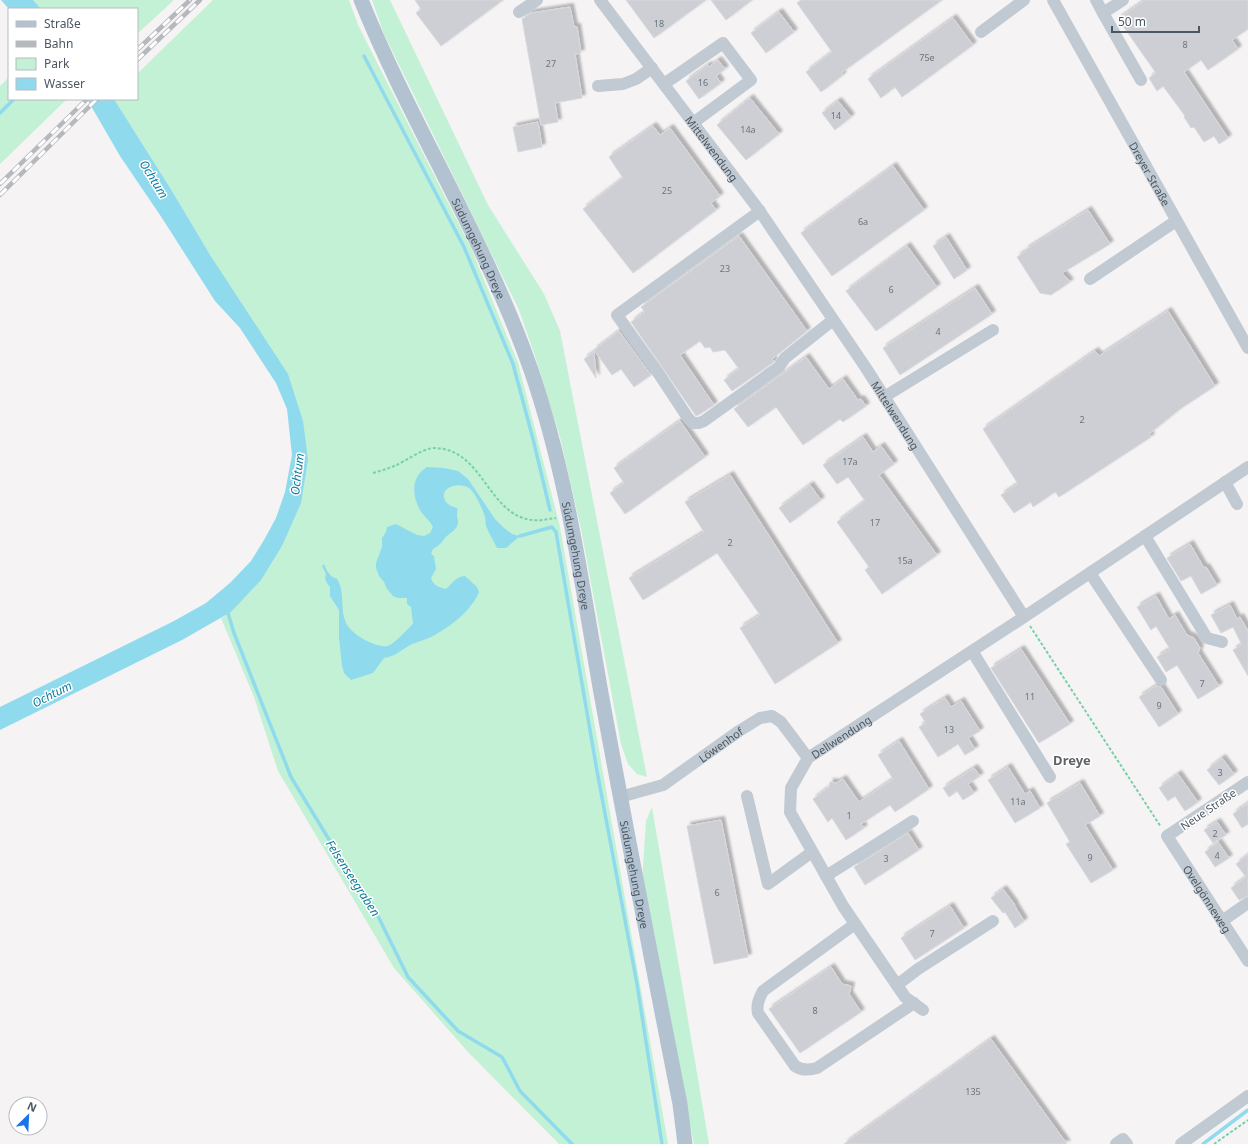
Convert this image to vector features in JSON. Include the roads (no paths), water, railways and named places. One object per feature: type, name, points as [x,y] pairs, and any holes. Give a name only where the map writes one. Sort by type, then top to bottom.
[{"type":"main road","name":"Südumgehung Dreye","points":[[361,0],[383,51],[493,276],[531,370],[552,439],[569,516],[620,797],[680,1104],[685,1144]]},
{"type":"street","points":[[519,12],[537,0]]},
{"type":"street","name":"Mittelwendung","points":[[600,0],[760,211],[884,397],[1024,617]]},
{"type":"street","points":[[981,32],[1024,0]]},
{"type":"street","name":"Dreyer Straße","points":[[1053,0],[1248,348]]},
{"type":"street","points":[[1096,0],[1141,80]]},
{"type":"street","points":[[1103,14],[1123,0]]},
{"type":"street","points":[[664,84],[723,43],[751,80],[693,123]]},
{"type":"street","points":[[598,86],[624,84],[636,79],[652,68]]},
{"type":"street","points":[[760,211],[616,315],[659,374],[688,418],[693,423],[699,424],[779,367],[785,358],[833,320]]},
{"type":"street","points":[[1090,279],[1176,221]]},
{"type":"street","points":[[884,397],[993,330]]},
{"type":"street","points":[[1024,617],[1248,467]]},
{"type":"street","points":[[1225,482],[1237,504]]},
{"type":"street","points":[[1145,536],[1207,638],[1222,642]]},
{"type":"street","points":[[1090,573],[1161,680]]},
{"type":"street","name":"Dellwendung","points":[[855,924],[763,991],[759,997],[757,1005],[758,1013],[795,1066],[798,1068],[807,1070],[818,1068],[919,1007],[905,997],[843,906],[790,812],[790,788],[808,758],[1024,617]]},
{"type":"street","points":[[972,651],[1050,777]]},
{"type":"street","name":"Löwenhof","points":[[620,797],[663,785],[739,731],[760,718],[772,716],[781,722],[808,758]]},
{"type":"street","name":"Neue Straße","points":[[1168,836],[1248,782]]},
{"type":"street","points":[[746,796],[768,884],[812,852]]},
{"type":"street","points":[[826,876],[913,821]]},
{"type":"street","name":"Ovelgönneweg","points":[[1168,836],[1248,961]]},
{"type":"street","points":[[1222,921],[1248,903]]},
{"type":"street","points":[[896,985],[918,969],[993,921]]},
{"type":"street","points":[[1181,1144],[1248,1096]]},
{"type":"street","points":[[1116,1144],[1123,1139],[1127,1144]]},
{"type":"water","points":[[1,0],[33,0],[40,8],[8,8]]},
{"type":"water","name":"Ochtum","points":[[88,100],[115,100],[212,258],[288,374],[303,421],[308,460],[301,503],[282,546],[261,580],[231,612],[182,640],[0,730],[0,707],[174,621],[206,603],[230,583],[251,561],[264,540],[276,518],[285,492],[292,455],[287,409],[276,383],[240,328],[215,301],[120,156]]},
{"type":"water","points":[[427,467],[458,471],[468,479],[495,519],[512,534],[520,536],[506,548],[497,548],[486,526],[485,517],[481,506],[471,490],[460,485],[450,487],[446,490],[444,497],[448,504],[457,508],[458,523],[454,530],[433,549],[431,554],[434,556],[436,569],[431,578],[433,583],[437,586],[446,589],[456,579],[465,576],[477,587],[479,592],[476,599],[460,617],[448,627],[432,636],[412,644],[392,656],[384,658],[373,673],[351,680],[344,673],[342,666],[339,638],[339,610],[330,596],[330,587],[326,581],[326,574],[322,566],[324,564],[329,573],[337,579],[342,594],[345,620],[351,630],[363,639],[376,645],[387,646],[393,643],[413,624],[411,607],[407,604],[407,598],[398,598],[393,596],[387,589],[379,576],[376,563],[382,547],[382,538],[387,527],[396,524],[417,535],[424,536],[430,533],[433,527],[421,512],[414,494],[415,482],[421,471]]},
{"type":"waterway","points":[[364,56],[464,247],[513,364],[550,510]]},
{"type":"waterway","points":[[0,113],[13,100]]},
{"type":"waterway","points":[[520,536],[552,527],[556,532],[597,771],[637,984],[662,1144]]},
{"type":"waterway","name":"Felsenseegraben","points":[[227,610],[234,633],[291,777],[359,891],[372,904],[408,977],[458,1031],[502,1057],[520,1091],[572,1144]]},
{"type":"waterway","points":[[1203,1144],[1248,1110]]},
{"type":"railway","points":[[138,49],[190,0]]},
{"type":"railway","points":[[138,59],[200,0]]},
{"type":"railway","points":[[0,184],[86,100]]},
{"type":"railway","points":[[0,195],[96,100]]},
{"type":"district","name":"Dreye","points":[[1072,760]]}]
